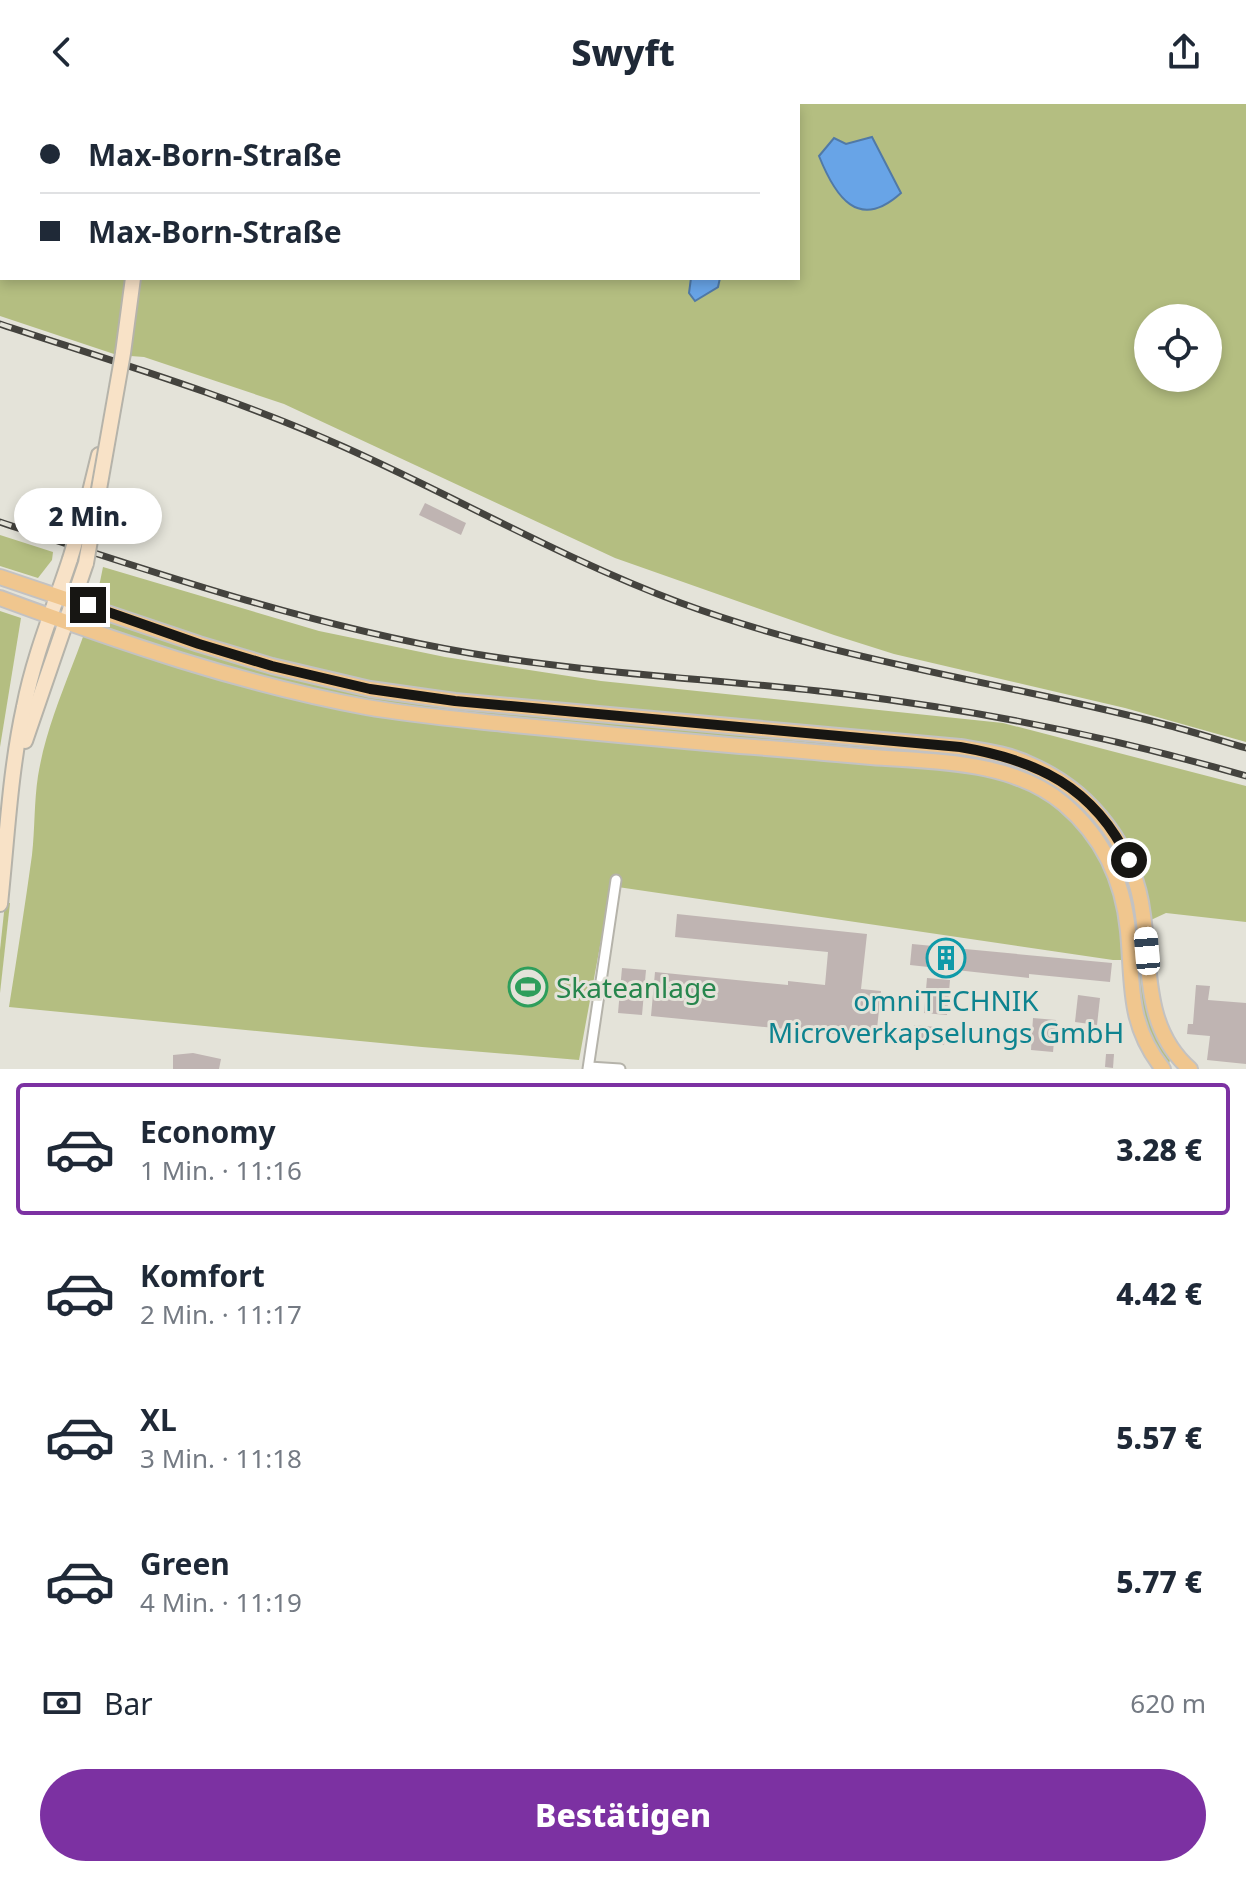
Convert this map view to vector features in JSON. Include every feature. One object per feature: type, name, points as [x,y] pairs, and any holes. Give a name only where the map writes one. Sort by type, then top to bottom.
[{"type":"main road","points":[[15,772],[86,563],[133,280]]},
{"type":"main road","points":[[0,904],[24,706],[111,417]]},
{"type":"main road","points":[[0,577],[199,644],[272,666],[370,689],[455,701],[960,747],[999,753],[1029,763],[1077,793],[1098,812],[1120,843],[1139,894],[1157,1023],[1164,1039],[1188,1068]]},
{"type":"main road","points":[[0,598],[229,676],[367,707],[606,735],[932,762],[1006,773],[1041,788],[1064,805],[1091,833],[1109,860],[1123,899],[1137,1023],[1163,1069]]},
{"type":"street","points":[[616,880],[589,1068],[620,1069]]},
{"type":"green space","points":[[800,104],[1246,104],[1246,742],[1125,708],[894,654],[834,635],[615,558],[284,404],[144,357],[117,355],[0,316],[0,280],[800,280]]},
{"type":"green space","points":[[0,535],[53,552],[52,560],[38,578],[0,566]]},
{"type":"green space","points":[[103,567],[319,631],[445,657],[601,681],[1003,723],[1246,786],[1246,922],[1166,913],[1138,926],[1148,1012],[1160,1044],[1170,1060],[1169,1064],[1156,1049],[1142,1016],[1132,928],[1121,933],[1123,960],[1113,960],[611,886],[579,1060],[9,1007],[44,749],[89,620]]},
{"type":"green space","points":[[0,611],[21,618],[0,747]]},
{"type":"green space","points":[[5,903],[10,903],[0,993],[0,950]]},
{"type":"water","points":[[872,137],[901,193],[886,204],[860,209],[841,196],[819,156],[834,138],[846,144]]},
{"type":"water","points":[[691,280],[720,280],[718,287],[695,301],[689,293]]},
{"type":"building","points":[[425,503],[466,523],[461,535],[419,515]]},
{"type":"building","points":[[677,914],[867,934],[861,989],[881,991],[876,1038],[651,1016],[655,972],[788,985],[788,981],[825,985],[828,952],[675,937]]},
{"type":"building","points":[[912,944],[1112,963],[1110,982],[1029,974],[1029,978],[910,965]]},
{"type":"building","points":[[622,968],[646,970],[642,1015],[618,1013]]},
{"type":"building","points":[[927,978],[950,980],[947,1015],[924,1013]]},
{"type":"building","points":[[1196,985],[1210,986],[1208,1000],[1246,1003],[1246,1064],[1207,1060],[1210,1036],[1187,1034],[1188,1024],[1193,1024]]},
{"type":"building","points":[[1078,995],[1100,998],[1097,1025],[1075,1022]]},
{"type":"building","points":[[1033,1018],[1056,1020],[1053,1052],[1031,1050]]},
{"type":"building","points":[[914,1025],[946,1028],[944,1045],[913,1042]]},
{"type":"building","points":[[193,1053],[221,1059],[219,1069],[173,1069],[173,1055]]},
{"type":"building","points":[[1106,1054],[1114,1054],[1113,1068],[1105,1067]]},
{"type":"railway","points":[[0,324],[174,381],[302,429],[386,466],[595,568],[681,603],[740,623],[860,656],[1103,709],[1246,748]]},
{"type":"railway","points":[[0,522],[232,596],[409,641],[562,666],[845,694],[947,708],[1097,737],[1246,776]]},
{"type":"place","name":"omniTECHNIK Microverkapselungs GmbH","points":[[946,958]]},
{"type":"place","name":"Skateanlage","points":[[528,987]]},
{"type":"route","points":[[88,605],[272,666],[370,689],[455,701],[999,753],[1051,774],[1077,793],[1098,812],[1129,860]]}]
